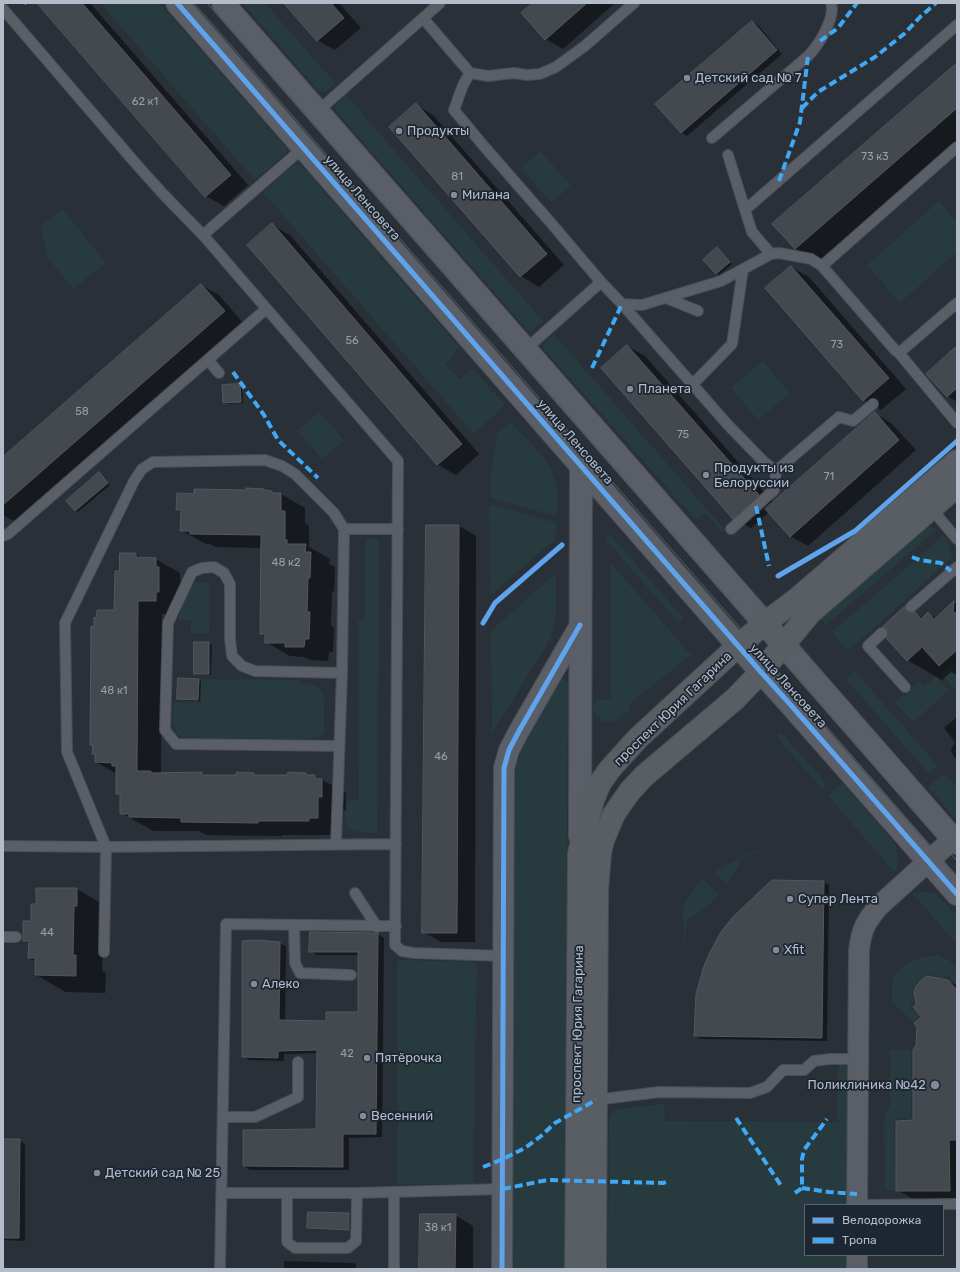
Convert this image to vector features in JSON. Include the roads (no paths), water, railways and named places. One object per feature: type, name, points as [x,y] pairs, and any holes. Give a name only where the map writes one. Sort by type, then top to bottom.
[{"type":"main road","name":"проспект Юрия Гагарина","points":[[576,1269],[597,890],[600,853],[607,827],[621,803],[644,776],[735,699],[761,672],[810,613],[925,501],[957,461]]},
{"type":"main road","name":"проспект Юрия Гагарина","points":[[595,1269],[586,1100],[579,853],[593,800],[600,783],[610,769],[643,733],[765,623],[925,501],[957,486]]},
{"type":"street","name":"улица Ленсовета","points":[[177,3],[738,646],[957,894]]},
{"type":"street","name":"улица Ленсовета","points":[[223,3],[955,841]]},
{"type":"street","points":[[579,853],[580,465],[607,442]]},
{"type":"street","points":[[502,1269],[504,768],[509,750],[518,732],[580,625]]},
{"type":"street","points":[[857,1204],[859,951],[863,928],[878,906],[928,861],[955,841]]},
{"type":"street","points":[[857,1256],[857,1269]]},
{"type":"lane","points":[[318,111],[440,3]]},
{"type":"lane","points":[[423,18],[470,73],[488,76],[514,73],[527,75],[540,74],[556,67],[586,45],[634,3]]},
{"type":"lane","points":[[712,138],[808,56],[817,46],[831,16],[831,3]]},
{"type":"lane","points":[[3,9],[164,195],[203,235],[398,461],[396,945],[402,951],[414,953],[504,956]]},
{"type":"lane","points":[[745,210],[957,25]]},
{"type":"lane","points":[[470,73],[462,85],[454,110],[601,282],[728,425],[764,462],[776,471]]},
{"type":"lane","points":[[822,266],[895,200],[957,147]]},
{"type":"lane","points":[[203,235],[303,148]]},
{"type":"lane","points":[[728,155],[752,232],[771,254]]},
{"type":"lane","points":[[622,304],[642,305],[720,282],[771,254],[779,253],[811,259],[822,266],[895,350],[900,353],[957,423]]},
{"type":"lane","points":[[693,384],[732,344],[743,270]]},
{"type":"lane","points":[[526,349],[601,282]]},
{"type":"lane","points":[[666,298],[698,311]]},
{"type":"lane","points":[[900,353],[957,303]]},
{"type":"lane","points":[[3,536],[8,534],[266,309]]},
{"type":"lane","points":[[208,360],[219,373]]},
{"type":"lane","points":[[731,529],[774,490],[776,471],[839,417],[853,421],[873,404]]},
{"type":"lane","points":[[104,952],[106,847],[67,752],[64,623],[134,481],[142,469],[153,462],[265,460],[282,466],[295,474],[334,513],[344,529],[342,673],[336,844]]},
{"type":"lane","points":[[925,501],[957,539]]},
{"type":"lane","points":[[344,529],[398,530]]},
{"type":"lane","points":[[911,607],[957,566]]},
{"type":"lane","points":[[339,746],[176,744],[165,730],[168,623],[192,572],[202,568],[214,567],[224,573],[230,584],[230,639],[232,656],[242,666],[255,671],[342,673]]},
{"type":"lane","points":[[882,633],[868,646],[905,687]]},
{"type":"lane","points":[[3,846],[106,847],[396,844]]},
{"type":"lane","points":[[356,893],[377,927]]},
{"type":"lane","points":[[220,1269],[226,924],[377,927],[396,926]]},
{"type":"lane","points":[[294,925],[295,963],[300,973],[351,975]]},
{"type":"lane","points":[[3,937],[16,937]]},
{"type":"lane","points":[[586,1100],[658,1092],[750,1093],[766,1087],[783,1070],[804,1070],[814,1061],[830,1059],[858,1059]]},
{"type":"lane","points":[[223,1117],[255,1117],[298,1097],[298,1062]]},
{"type":"lane","points":[[222,1193],[357,1193],[503,1189]]},
{"type":"lane","points":[[394,1192],[394,1269]]},
{"type":"lane","points":[[287,1193],[287,1242],[295,1248],[348,1248],[356,1241],[357,1193]]},
{"type":"lane","points":[[944,1204],[957,1204]]},
{"type":"tram line","points":[[194,3],[957,876]]},
{"type":"tram line","points":[[207,3],[957,861]]},
{"type":"place","name":"Детский сад № 7","points":[[687,78]]},
{"type":"place","name":"Продукты","points":[[399,131]]},
{"type":"place","name":"Милана","points":[[454,195]]},
{"type":"place","name":"Планета","points":[[630,389]]},
{"type":"place","name":"Продукты из Белоруссии","points":[[706,475]]},
{"type":"place","name":"Супер Лента","points":[[790,899]]},
{"type":"place","name":"Xfit","points":[[776,950]]},
{"type":"place","name":"Алеко","points":[[254,984]]},
{"type":"place","name":"Пятёрочка","points":[[367,1058]]},
{"type":"place","name":"Поликлиника №42","points":[[935,1085]]},
{"type":"place","name":"Весенний","points":[[363,1116]]},
{"type":"place","name":"Детский сад № 25","points":[[97,1173]]}]
